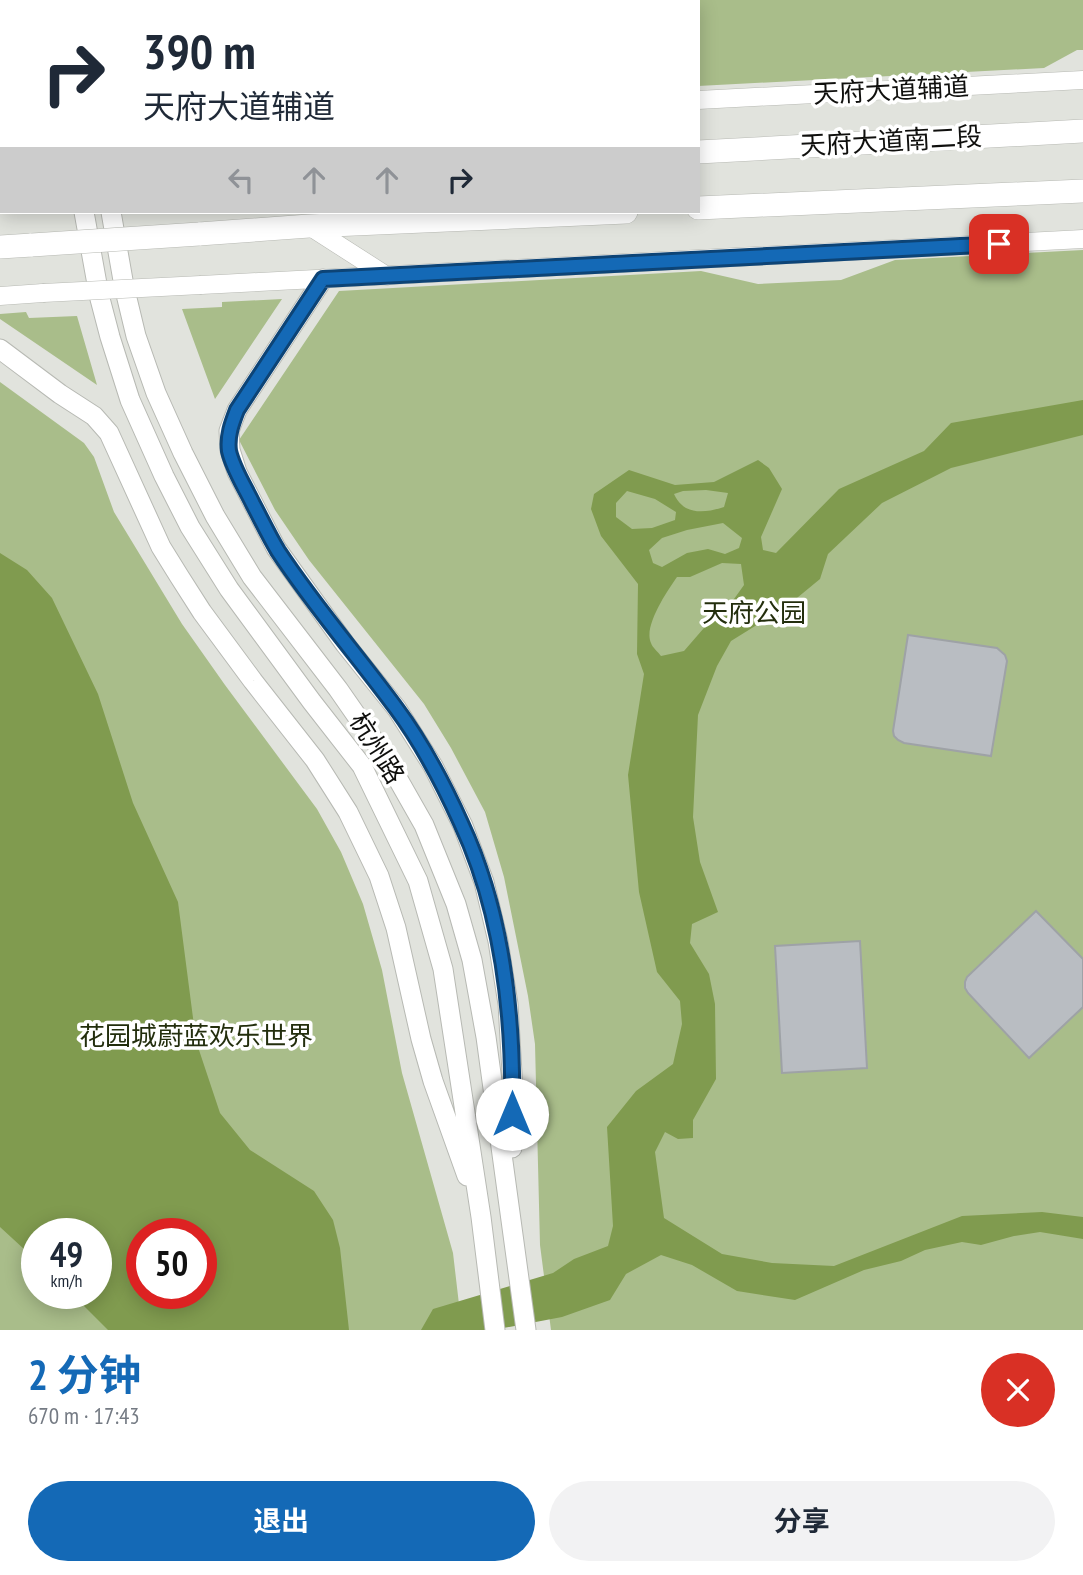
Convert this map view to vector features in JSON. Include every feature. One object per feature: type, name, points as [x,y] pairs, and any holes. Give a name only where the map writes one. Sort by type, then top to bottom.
[{"type":"highway","name":"天府大道南二段","points":[[700,152],[1083,131]]},
{"type":"highway","points":[[700,208],[1083,191]]},
{"type":"highway","points":[[0,247],[309,226],[581,214]]},
{"type":"main road","name":"杭州路","points":[[84,214],[99,295],[130,400],[190,527],[229,589],[362,766],[418,881],[443,969],[486,1250],[495,1330]]},
{"type":"main road","name":"杭州路","points":[[111,214],[136,336],[156,393],[183,453],[215,516],[252,577],[338,689],[386,758],[424,825],[443,869],[472,960],[486,1037],[526,1328]]},
{"type":"main road","points":[[323,279],[237,410],[229,431],[229,450],[237,472],[276,548],[397,709],[433,766],[463,826],[484,882],[498,941],[509,1016],[513,1090],[510,1208]]},
{"type":"main road","points":[[0,349],[94,416],[109,433],[161,547],[179,576],[202,612],[315,760],[348,812],[379,876],[396,928],[433,1081],[481,1217]]},
{"type":"street","name":"天府大道辅道","points":[[700,100],[1083,80]]},
{"type":"street","points":[[309,226],[387,276]]},
{"type":"street","points":[[0,296],[1083,239]]},
{"type":"green space","points":[[700,0],[1083,0],[1083,50],[1077,50],[1044,68],[700,86]]},
{"type":"green space","name":"天府公园","points":[[1083,250],[1083,1330],[551,1330],[540,1245],[535,1044],[504,877],[485,812],[424,704],[309,560],[275,510],[239,440],[339,291],[701,271],[758,284],[841,280],[895,260]]},
{"type":"green space","points":[[282,299],[215,399],[182,309],[222,307],[222,302]]},
{"type":"green space","points":[[26,312],[29,318],[77,316],[97,385],[0,319],[0,314]]},
{"type":"green space","name":"花园城蔚蓝欢乐世界","points":[[0,382],[84,443],[94,457],[114,512],[182,624],[317,809],[341,852],[363,904],[382,970],[402,1073],[453,1253],[462,1330],[0,1330]]},
{"type":"shaded area","points":[[1083,400],[1083,435],[951,468],[882,503],[828,554],[820,579],[786,607],[731,641],[717,666],[698,715],[693,817],[700,862],[718,912],[692,924],[690,943],[709,974],[715,1004],[716,1079],[693,1120],[693,1138],[678,1139],[665,1132],[655,1152],[664,1218],[722,1254],[772,1263],[834,1266],[962,1216],[1042,1212],[1083,1217],[1083,1239],[1040,1232],[981,1245],[962,1242],[925,1250],[901,1261],[864,1270],[795,1300],[737,1291],[692,1265],[661,1255],[626,1274],[610,1300],[562,1317],[493,1330],[421,1330],[433,1309],[553,1273],[574,1259],[608,1246],[613,1226],[607,1127],[636,1091],[673,1064],[682,1024],[680,1001],[657,972],[639,892],[628,775],[644,674],[637,654],[638,584],[601,536],[591,509],[594,494],[629,470],[675,485],[714,482],[758,460],[769,468],[782,489],[761,537],[763,550],[776,553],[839,489],[924,451],[951,423]],"holes":[[[706,490],[728,493],[724,507],[696,511],[678,501],[674,494]],[[627,491],[655,499],[676,512],[675,520],[652,528],[632,529],[616,517],[616,503]],[[723,523],[742,538],[739,548],[725,554],[708,549],[687,553],[662,567],[653,563],[649,550],[662,538]],[[722,563],[741,564],[744,585],[684,651],[661,656],[649,636],[653,618],[677,577],[690,577]]]},
{"type":"shaded area","points":[[0,553],[27,570],[52,598],[98,694],[133,803],[178,902],[196,1041],[220,1113],[250,1150],[314,1191],[333,1220],[340,1248],[349,1330],[108,1330],[87,1309],[112,1309],[112,1218],[21,1218],[21,1246],[0,1227]]},
{"type":"building","points":[[908,635],[997,648],[1005,655],[1007,661],[991,756],[904,743],[894,736]]},
{"type":"building","points":[[1036,911],[1083,959],[1083,1007],[1029,1058],[968,993],[965,982],[967,977]]},
{"type":"building","points":[[860,941],[867,1068],[782,1073],[775,946]]},
{"type":"route","points":[[512,1114],[511,1041],[498,941],[484,882],[463,826],[433,766],[397,709],[276,548],[237,472],[229,450],[229,431],[237,410],[323,279],[999,244]]}]
